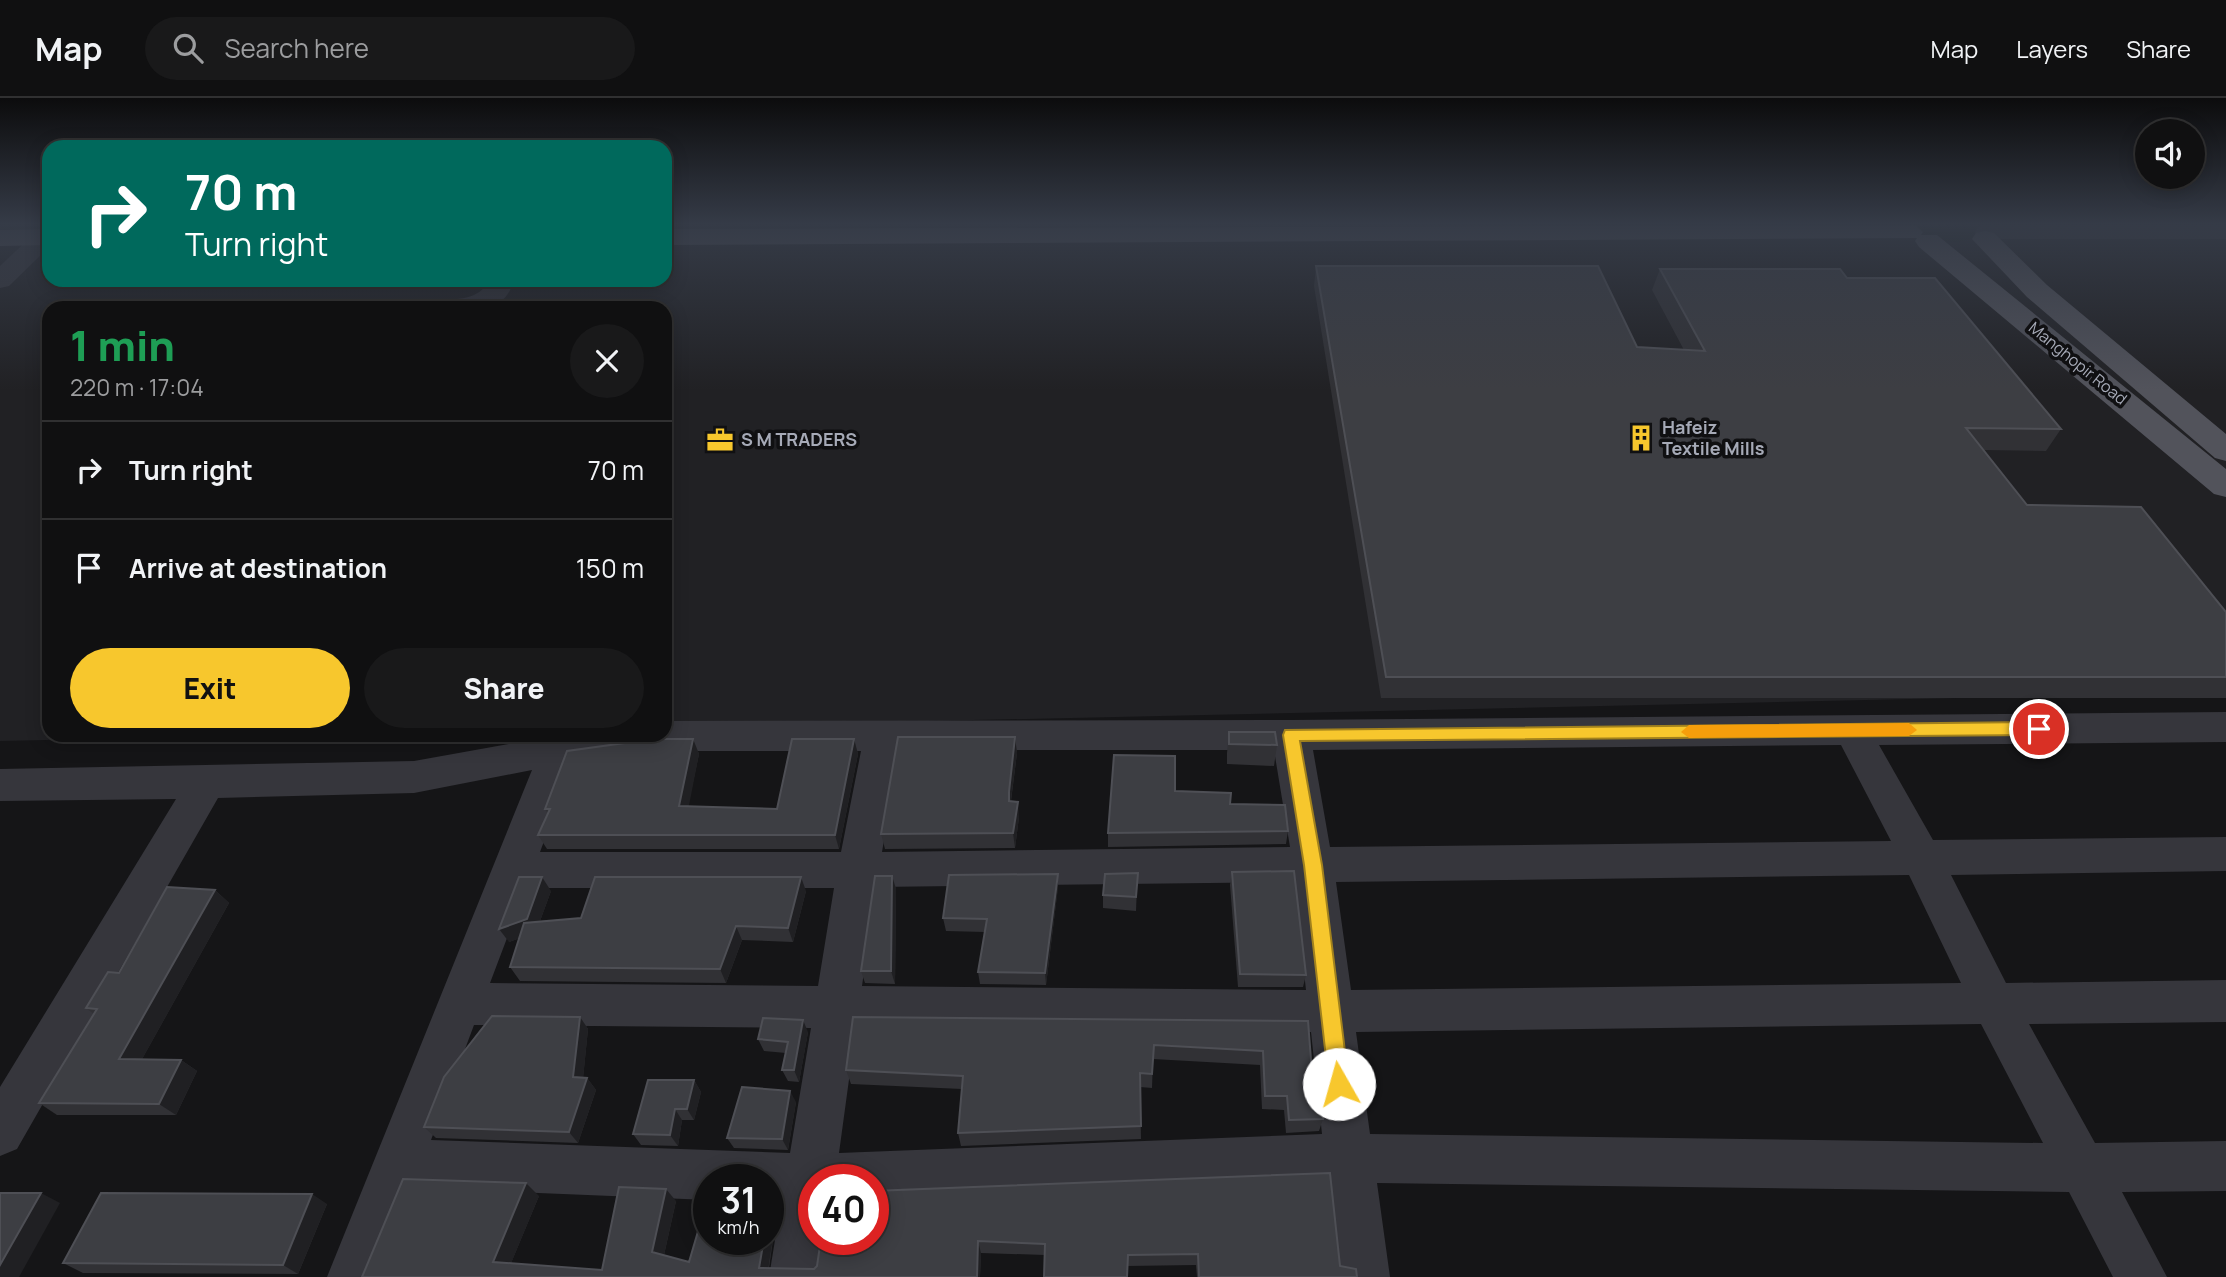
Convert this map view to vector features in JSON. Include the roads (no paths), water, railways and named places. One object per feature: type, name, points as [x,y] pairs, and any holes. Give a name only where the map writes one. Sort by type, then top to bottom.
[{"type":"main road","name":"Manghopir Road","points":[[1976,280],[2073,357],[2226,486]]},
{"type":"main road","points":[[1981,284],[1982,280]]},
{"type":"main road","points":[[2022,280],[2027,282]]},
{"type":"main road","name":"Manghopir Road","points":[[2027,282],[2226,451]]},
{"type":"street","points":[[484,301],[499,287]]},
{"type":"street","points":[[672,736],[1291,735],[2226,727]]},
{"type":"street","points":[[1852,730],[1921,858],[1994,1004],[2141,1277]]},
{"type":"street","points":[[812,1164],[858,870],[883,735]]},
{"type":"street","points":[[1291,735],[1313,865],[1347,1158],[1364,1277]]},
{"type":"street","points":[[0,785],[207,783],[414,776],[617,742]]},
{"type":"street","points":[[353,1277],[559,750]]},
{"type":"street","points":[[0,1132],[207,783]]},
{"type":"street","points":[[513,870],[858,870],[2226,854]]},
{"type":"street","points":[[460,1004],[1331,1011],[2226,1001]]},
{"type":"street","points":[[889,1176],[1347,1158],[2084,1168],[2226,1166]]},
{"type":"street","points":[[398,1163],[798,1179]]},
{"type":"street","points":[[795,1277],[798,1255]]},
{"type":"place","name":"Hafeiz Textile Mills","points":[[1641,438]]},
{"type":"place","name":"S M TRADERS","points":[[720,440]]}]
